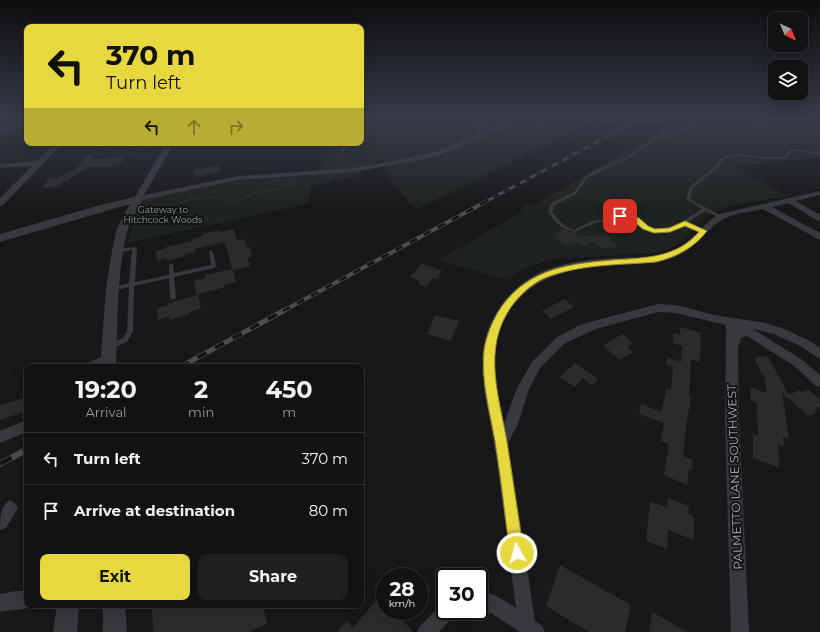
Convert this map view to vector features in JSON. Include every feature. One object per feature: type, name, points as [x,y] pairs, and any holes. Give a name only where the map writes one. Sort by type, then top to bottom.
[{"type":"street","points":[[0,203],[54,148]]},
{"type":"street","points":[[96,364],[108,358],[113,289],[118,251],[123,228],[133,214],[138,199],[167,148]]},
{"type":"street","points":[[0,238],[138,199],[238,178],[393,163],[435,154],[449,148]]},
{"type":"street","points":[[0,166],[40,163]]},
{"type":"street","points":[[529,630],[501,441],[490,386],[489,351],[501,315],[513,297],[527,285],[542,276],[563,269],[587,265],[656,259],[673,254],[688,246],[711,222],[720,216],[820,193]]},
{"type":"street","points":[[790,201],[820,218]]},
{"type":"street","points":[[764,206],[818,234]]},
{"type":"street","points":[[75,216],[106,212],[133,214]]},
{"type":"street","points":[[106,212],[118,217],[123,228]]},
{"type":"street","points":[[501,441],[511,424],[520,397],[529,376],[536,365],[552,348],[571,334],[594,325],[658,308],[676,309],[732,323],[765,327],[778,331],[804,343],[820,354]]},
{"type":"street","name":"PALMETTO LANE SOUTHWEST","points":[[732,323],[732,411],[740,632]]},
{"type":"street","points":[[732,349],[736,336],[744,331],[751,333],[797,362],[820,382]]},
{"type":"street","points":[[0,437],[24,427]]},
{"type":"street","points":[[0,522],[10,508]]},
{"type":"street","points":[[0,603],[24,600]]},
{"type":"street","points":[[488,601],[529,630]]},
{"type":"street","points":[[65,632],[68,608]]},
{"type":"street","points":[[114,608],[115,632]]},
{"type":"street","points":[[426,632],[438,620]]},
{"type":"lane","points":[[640,148],[628,157],[586,177],[577,191],[554,204],[550,211],[559,225],[575,232],[594,222],[608,220],[616,216],[633,218],[650,230],[660,232],[670,230],[685,223],[705,209]]},
{"type":"lane","points":[[720,216],[688,200],[690,191],[700,180],[717,167],[720,161],[726,157],[737,155],[785,158],[789,152],[794,150],[820,153]]},
{"type":"lane","points":[[685,223],[703,231]]},
{"type":"lane","points":[[108,358],[125,340],[130,332],[135,248],[118,251]]},
{"type":"lane","points":[[113,289],[214,266],[211,252]]},
{"type":"lane","points":[[171,265],[173,298]]},
{"type":"path","points":[[109,148],[92,155],[130,153],[131,151],[148,148]]},
{"type":"path","points":[[130,153],[128,155],[149,155],[155,151],[156,148]]},
{"type":"path","points":[[338,168],[351,156],[354,148]]},
{"type":"path","points":[[338,168],[347,156],[347,151]]},
{"type":"path","points":[[133,214],[140,219],[167,214],[190,199],[215,197],[233,202],[254,193],[282,188],[297,181]]},
{"type":"green space","name":"Gateway to Hitchcock Woods","points":[[331,148],[538,148],[415,210],[383,170],[388,168],[384,161],[364,165],[361,175],[311,186],[307,204],[127,243],[141,199],[236,181],[314,175]]},
{"type":"green space","points":[[630,148],[820,148],[820,157],[734,166],[787,196],[738,204],[720,210],[704,219],[684,239],[674,246],[654,253],[550,259],[524,269],[507,280],[439,260],[523,211],[520,209],[526,204],[534,205]]},
{"type":"building","points":[[90,154],[94,159],[126,156],[120,164],[115,164],[113,167],[90,167],[71,177],[68,181],[63,181],[58,187],[42,188],[50,178],[56,178],[76,169],[83,160],[81,157]]},
{"type":"building","points":[[218,165],[220,172],[195,177],[194,170]]},
{"type":"building","points":[[234,229],[237,241],[245,239],[247,247],[250,247],[252,256],[248,258],[250,266],[233,270],[236,282],[225,285],[225,287],[196,295],[194,281],[205,278],[205,275],[232,269],[225,242],[195,249],[195,252],[185,254],[185,256],[167,261],[167,258],[157,261],[156,251],[166,249],[166,247],[193,241],[193,238],[203,236],[202,234],[219,230],[220,232]]},
{"type":"building","points":[[562,229],[583,236],[608,235],[617,247],[600,249],[595,242],[588,243],[585,246],[577,243],[571,246],[556,240],[558,238],[554,236]]},
{"type":"building","points":[[422,263],[442,271],[437,279],[433,278],[426,287],[418,284],[420,281],[410,277]]},
{"type":"building","points":[[198,295],[201,308],[190,312],[190,314],[169,320],[169,316],[158,320],[157,308],[169,305],[168,303]]},
{"type":"building","points":[[564,299],[574,307],[551,319],[542,311]]},
{"type":"building","points":[[435,315],[459,321],[451,341],[427,334]]},
{"type":"building","points":[[680,327],[701,333],[700,362],[691,359],[689,397],[691,398],[683,456],[693,460],[692,470],[689,469],[687,485],[664,475],[669,444],[661,441],[664,423],[639,414],[641,404],[661,412],[667,388],[671,390],[673,367],[666,365],[667,357],[681,362],[682,346],[673,343],[673,333],[680,334]]},
{"type":"building","points":[[622,334],[633,343],[627,347],[633,352],[620,360],[603,346]]},
{"type":"building","points":[[756,356],[767,357],[770,360],[789,395],[799,390],[802,392],[808,389],[820,399],[820,407],[814,410],[816,412],[809,416],[782,393],[789,439],[783,437],[784,446],[778,444],[779,468],[753,458],[753,434],[758,436],[757,403],[751,401],[750,387],[767,393],[764,375],[762,374],[754,358],[757,358]]},
{"type":"building","points":[[575,363],[598,379],[592,385],[583,378],[575,387],[560,377]]},
{"type":"building","points":[[24,398],[24,412],[0,420],[0,405]]},
{"type":"building","points":[[668,498],[689,506],[688,514],[694,517],[694,540],[668,530],[667,549],[646,541],[650,501],[667,508]]},
{"type":"building","points":[[560,565],[631,605],[625,632],[589,632],[546,606]]},
{"type":"building","points":[[376,601],[376,620],[403,620],[413,632],[337,632],[347,621],[353,628]]},
{"type":"building","points":[[152,608],[264,608],[267,624],[249,632],[153,632]]},
{"type":"building","points":[[652,612],[688,632],[649,632]]},
{"type":"railway","points":[[339,156],[344,148]]},
{"type":"railway","points":[[483,203],[585,148]]},
{"type":"railway","points":[[283,311],[485,202]]},
{"type":"railway","points":[[186,364],[285,310]]},
{"type":"railway","points":[[0,464],[24,451]]},
{"type":"route","points":[[517,553],[511,502],[490,386],[489,351],[496,325],[513,297],[527,285],[542,276],[575,266],[665,257],[681,251],[703,231],[685,223],[670,230],[660,232],[654,231],[650,230],[633,218],[620,216]]}]
